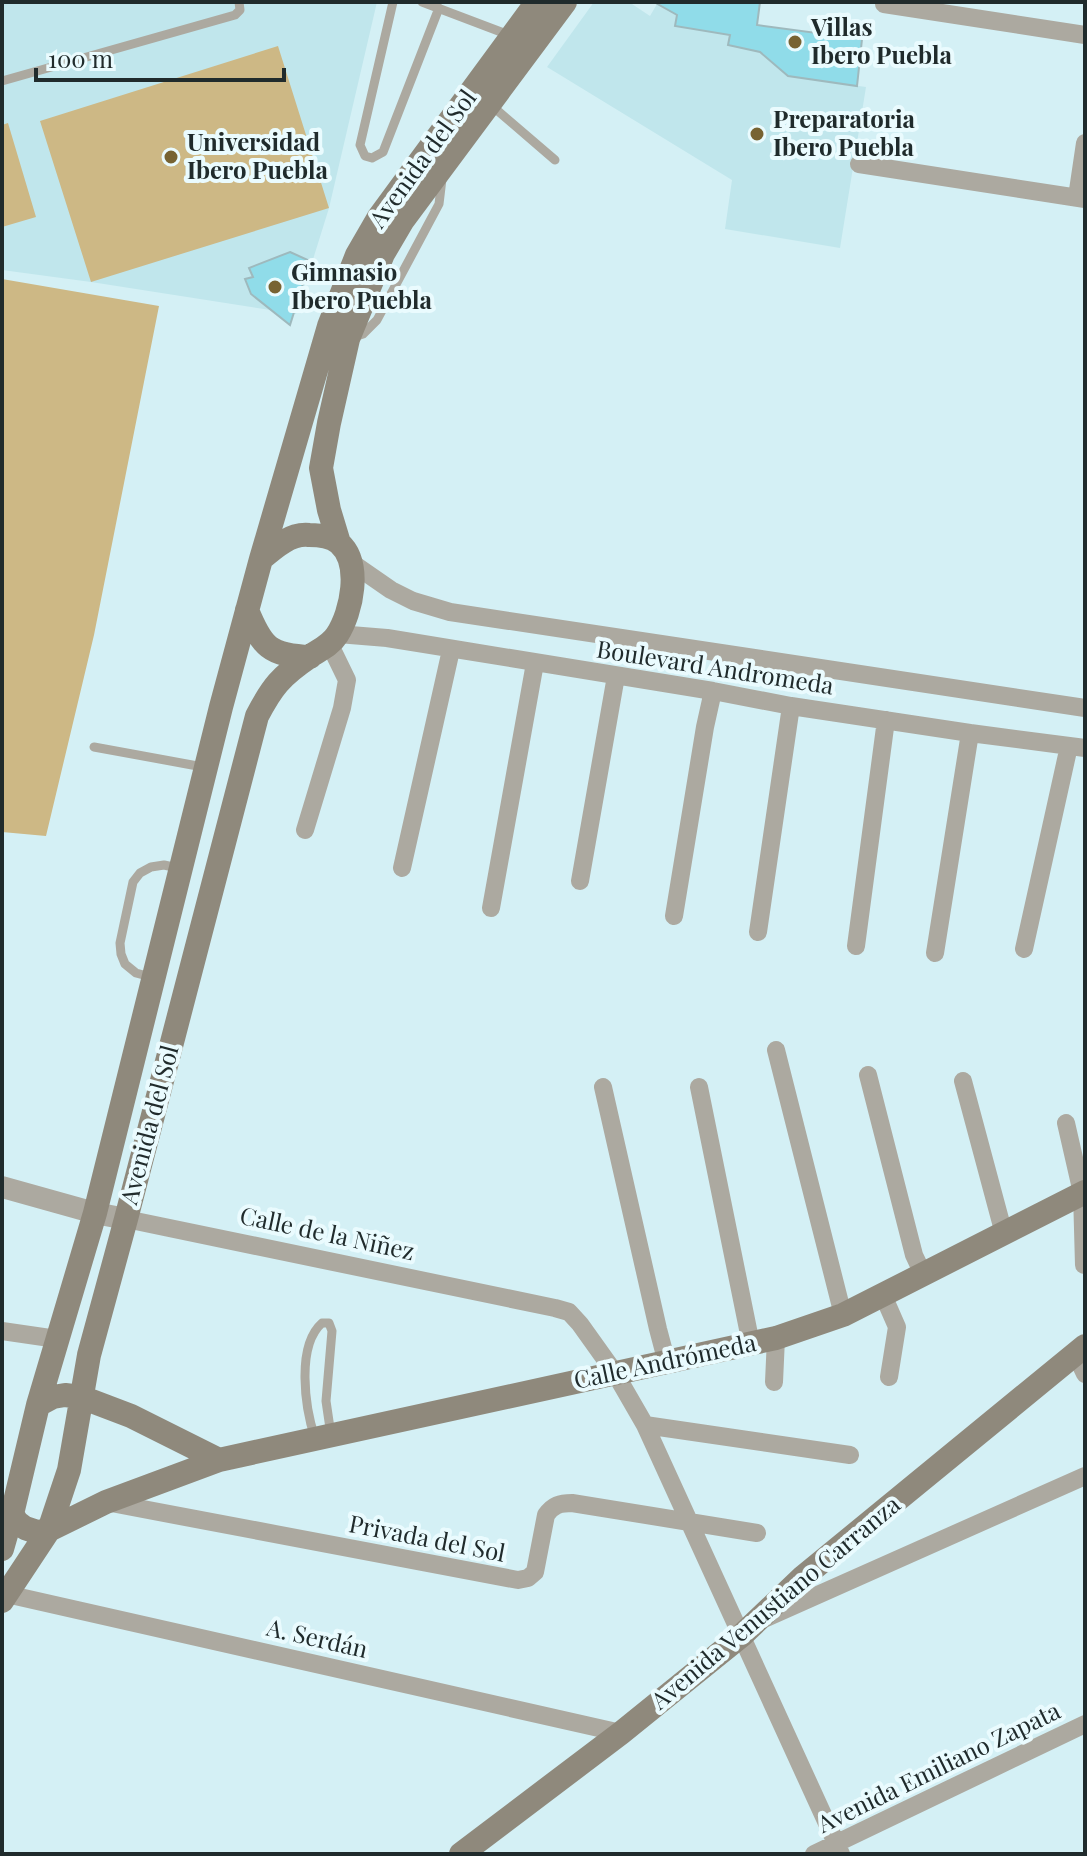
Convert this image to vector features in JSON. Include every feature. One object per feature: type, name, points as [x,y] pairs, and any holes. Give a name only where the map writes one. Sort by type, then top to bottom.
[{"type":"main road","name":"Avenida del Sol","points":[[261,559],[329,326],[357,255],[379,217],[537,2]]},
{"type":"main road","name":"Avenida del Sol","points":[[345,553],[329,510],[321,468],[348,339],[383,254],[403,220],[565,2]]},
{"type":"main road","points":[[301,534],[323,535],[345,553],[353,591],[326,645],[285,655],[266,645],[247,610],[261,559],[279,544],[301,534]]},
{"type":"main road","name":"Avenida del Sol","points":[[2,1549],[38,1405],[95,1213],[247,610]]},
{"type":"main road","name":"Avenida del Sol","points":[[4,1596],[49,1530],[69,1470],[89,1355],[257,716],[270,690],[286,674],[326,645]]},
{"type":"main road","name":"Calle Andrómeda","points":[[49,1530],[106,1502],[219,1460],[776,1338],[843,1315],[1084,1192]]},
{"type":"main road","name":"Avenida Venustiano Carranza","points":[[461,1854],[621,1733],[748,1630],[803,1577],[1082,1358]]},
{"type":"main road","points":[[38,1405],[53,1397],[81,1397],[131,1416],[219,1460]]},
{"type":"main road","points":[[12,1514],[25,1528],[37,1532],[49,1530]]},
{"type":"street","points":[[884,4],[1085,35]]},
{"type":"street","points":[[859,164],[1081,198],[1085,143]]},
{"type":"street","name":"Boulevard Andromeda","points":[[345,553],[391,590],[413,601],[450,612],[1085,708]]},
{"type":"street","name":"Boulevard Andromeda","points":[[326,645],[387,638],[791,706],[1077,747]]},
{"type":"street","points":[[305,830],[342,708],[347,680],[326,645]]},
{"type":"street","points":[[402,868],[451,650]]},
{"type":"street","points":[[491,908],[535,663]]},
{"type":"street","points":[[580,881],[616,676]]},
{"type":"street","points":[[674,916],[713,691]]},
{"type":"street","points":[[758,932],[791,706]]},
{"type":"street","points":[[856,946],[886,720]]},
{"type":"street","points":[[935,953],[970,733]]},
{"type":"street","points":[[1024,949],[1077,747]]},
{"type":"street","points":[[776,1050],[843,1315]]},
{"type":"street","points":[[868,1075],[914,1255],[923,1274]]},
{"type":"street","points":[[963,1081],[1004,1234]]},
{"type":"street","points":[[603,1087],[667,1363]]},
{"type":"street","points":[[699,1087],[751,1344]]},
{"type":"street","points":[[1066,1123],[1084,1192],[1084,1265]]},
{"type":"street","name":"Calle de la Niñez","points":[[2,1187],[95,1213],[569,1312],[615,1373],[645,1425],[689,1521],[748,1630],[838,1849]]},
{"type":"street","points":[[883,1295],[897,1327],[889,1377]]},
{"type":"street","points":[[2,1331],[57,1339]]},
{"type":"street","points":[[774,1382],[776,1338]]},
{"type":"street","points":[[645,1425],[850,1455]]},
{"type":"street","points":[[748,1630],[1085,1476]]},
{"type":"street","name":"Privada del Sol","points":[[106,1502],[518,1580],[528,1578],[535,1572],[546,1515],[551,1507],[561,1503],[689,1521]]},
{"type":"street","points":[[689,1521],[757,1533]]},
{"type":"street","name":"A. Serdán","points":[[4,1596],[621,1733]]},
{"type":"street","name":"Avenida Emiliano Zapata","points":[[814,1854],[838,1849],[1085,1724]]},
{"type":"lane","points":[[2,81],[235,15],[240,10],[239,2]]},
{"type":"lane","points":[[393,2],[360,145],[365,156],[372,158],[383,152],[439,8]]},
{"type":"lane","points":[[422,2],[512,36]]},
{"type":"lane","points":[[490,104],[555,160]]},
{"type":"lane","points":[[94,747],[206,768]]},
{"type":"lane","points":[[153,978],[136,973],[125,964],[121,954],[120,943],[133,882],[140,873],[151,867],[164,865],[181,868]]},
{"type":"lane","points":[[329,1323],[332,1331],[323,1437],[306,1406],[304,1373],[315,1328],[329,1323]]},
{"type":"lane","points":[[306,1406],[326,1401]]},
{"type":"shaded area","name":"Universidad Ibero Puebla","points":[[2,2],[377,2],[329,208],[296,314],[2,270]]},
{"type":"shaded area","name":"Preparatoria Ibero Puebla","points":[[594,2],[629,2],[650,16],[657,4],[677,15],[676,26],[730,35],[728,45],[760,52],[788,76],[866,87],[840,248],[725,229],[732,180],[547,67]]},
{"type":"shaded area","points":[[278,46],[329,208],[91,282],[40,121]]},
{"type":"shaded area","points":[[8,123],[36,217],[2,227],[2,125]]},
{"type":"shaded area","points":[[2,279],[159,306],[94,635],[46,836],[2,832]]},
{"type":"building","name":"Villas Ibero Puebla","points":[[654,2],[760,2],[757,25],[862,39],[857,86],[788,76],[760,52],[728,45],[730,35],[675,26],[677,15]]},
{"type":"building","name":"Gimnasio Ibero Puebla","points":[[290,252],[310,261],[290,325],[251,294],[245,279],[253,277],[249,268]]},
{"type":"place","name":"Villas Ibero Puebla","points":[[795,42]]},
{"type":"place","name":"Preparatoria Ibero Puebla","points":[[757,134]]},
{"type":"place","name":"Universidad Ibero Puebla","points":[[171,157]]},
{"type":"place","name":"Gimnasio Ibero Puebla","points":[[275,287]]}]
